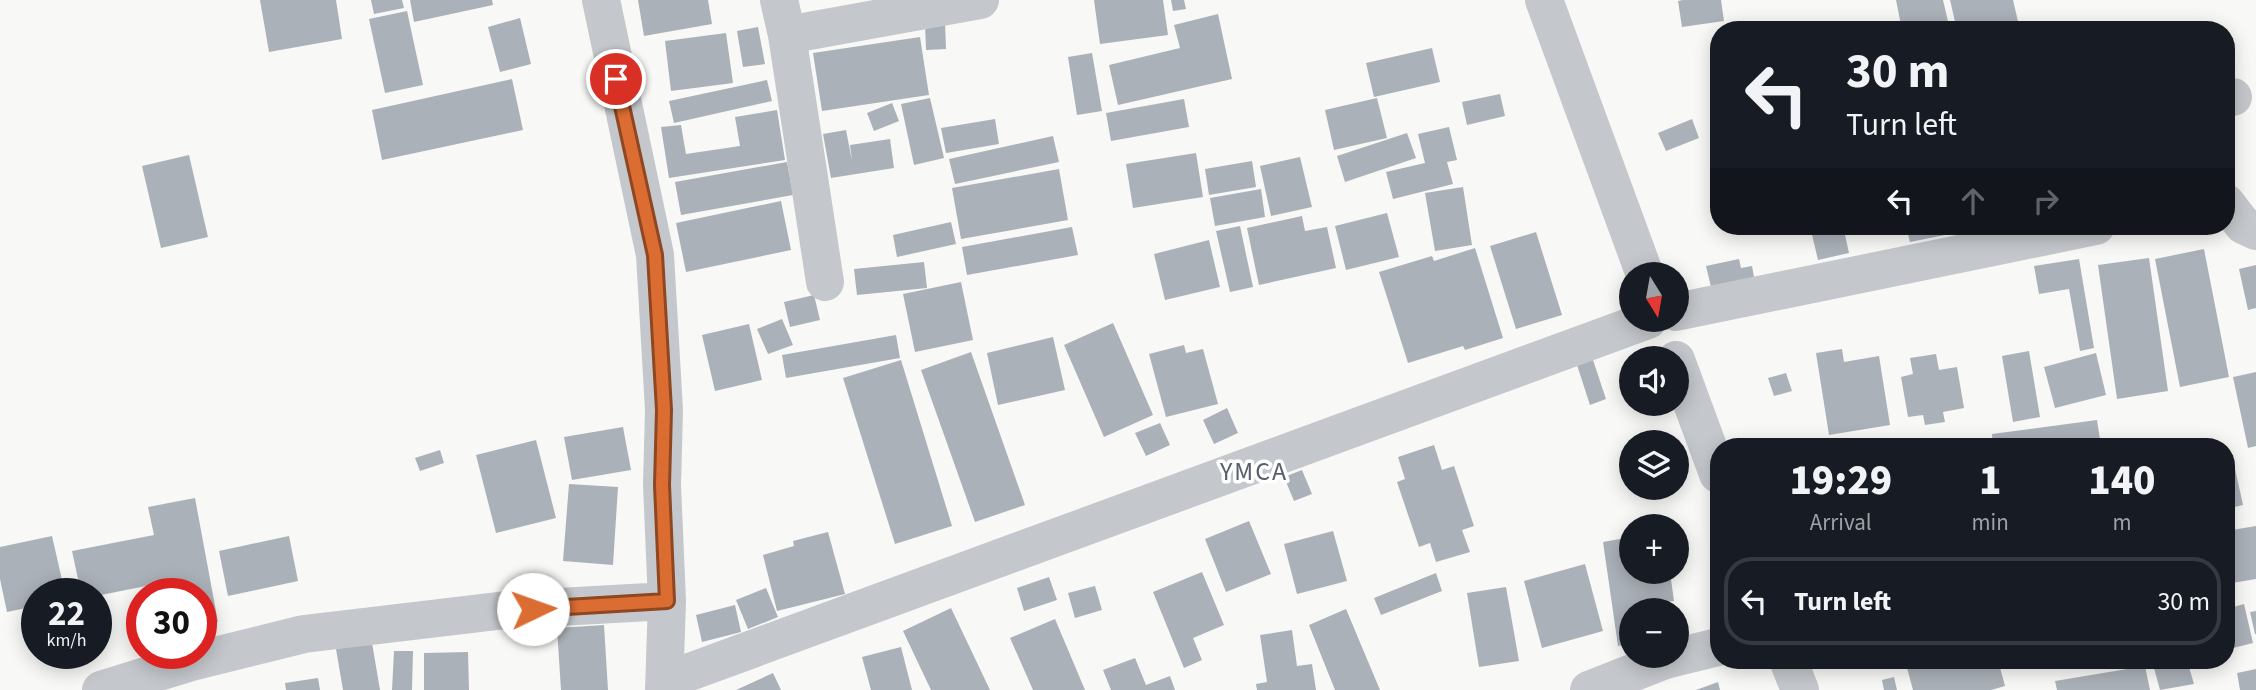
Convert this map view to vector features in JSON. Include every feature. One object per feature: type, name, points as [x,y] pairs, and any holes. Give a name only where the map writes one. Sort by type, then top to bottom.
[{"type":"street","points":[[601,0],[655,255],[664,410],[662,485],[667,601],[665,686],[1619,331]]},
{"type":"street","points":[[825,282],[783,17],[980,0]]},
{"type":"street","points":[[1544,0],[1640,262]]},
{"type":"street","points":[[2235,215],[2243,226],[2256,231]]},
{"type":"street","points":[[1689,309],[2052,235]]},
{"type":"street","points":[[1689,395],[1710,452]]},
{"type":"street","points":[[101,690],[191,662],[304,634],[506,610],[667,601]]},
{"type":"street","points":[[1589,690],[1665,660],[1710,649]]},
{"type":"street","points":[[1792,669],[1800,690]]},
{"type":"building","points":[[260,0],[336,0],[342,39],[269,52]]},
{"type":"building","points":[[371,0],[402,0],[404,8],[374,14]]},
{"type":"building","points":[[410,0],[492,0],[493,5],[414,22]]},
{"type":"building","points":[[638,0],[708,0],[712,24],[644,36]]},
{"type":"building","points":[[1094,0],[1163,0],[1168,35],[1100,44]]},
{"type":"building","points":[[1171,0],[1184,0],[1186,9],[1173,11]]},
{"type":"building","points":[[1721,0],[1724,21],[1682,27],[1678,1]]},
{"type":"building","points":[[1896,0],[1943,0],[1948,21],[1900,21]]},
{"type":"building","points":[[1950,0],[2013,0],[2018,21],[1955,21]]},
{"type":"building","points":[[407,11],[423,85],[385,93],[369,19]]},
{"type":"building","points":[[1218,14],[1232,79],[1118,105],[1109,65],[1180,48],[1174,25]]},
{"type":"building","points":[[520,18],[531,64],[500,72],[488,27]]},
{"type":"building","points":[[945,22],[946,49],[926,50],[925,23]]},
{"type":"building","points":[[758,27],[765,64],[743,67],[737,31]]},
{"type":"building","points":[[726,33],[733,83],[671,91],[665,41]]},
{"type":"building","points":[[920,37],[929,95],[822,111],[813,53]]},
{"type":"building","points":[[1432,48],[1440,82],[1374,97],[1366,63]]},
{"type":"building","points":[[1092,53],[1102,111],[1077,115],[1068,57]]},
{"type":"building","points":[[512,79],[523,130],[382,160],[372,110]]},
{"type":"building","points":[[767,80],[772,101],[674,123],[669,101]]},
{"type":"building","points":[[1500,94],[1505,116],[1467,125],[1462,102]]},
{"type":"building","points":[[930,98],[944,158],[914,165],[901,104]]},
{"type":"building","points":[[1377,98],[1387,138],[1334,150],[1325,110]]},
{"type":"building","points":[[1184,99],[1189,127],[1111,141],[1106,113]]},
{"type":"building","points":[[892,103],[899,121],[874,131],[867,113]]},
{"type":"building","points":[[777,110],[785,160],[669,178],[661,127],[681,125],[686,154],[740,146],[735,117]]},
{"type":"building","points":[[995,119],[999,144],[946,153],[941,128]]},
{"type":"building","points":[[1692,119],[1699,138],[1666,151],[1658,133]]},
{"type":"building","points":[[1449,127],[1457,160],[1447,162],[1453,184],[1393,199],[1386,172],[1425,163],[1418,134]]},
{"type":"building","points":[[846,130],[852,161],[850,145],[890,139],[894,168],[831,178],[823,134]]},
{"type":"building","points":[[1407,133],[1416,158],[1345,182],[1337,156]]},
{"type":"building","points":[[1053,136],[1059,162],[955,184],[949,159]]},
{"type":"building","points":[[1196,153],[1203,197],[1133,208],[1126,164]]},
{"type":"building","points":[[189,155],[208,237],[161,248],[142,166]]},
{"type":"building","points":[[1300,157],[1312,207],[1271,216],[1260,166]]},
{"type":"building","points":[[1252,161],[1256,187],[1209,195],[1205,169]]},
{"type":"building","points":[[787,162],[793,195],[681,215],[675,182]]},
{"type":"building","points":[[1059,169],[1068,220],[961,239],[952,188]]},
{"type":"building","points":[[1463,187],[1472,245],[1435,251],[1425,193]]},
{"type":"building","points":[[1261,189],[1265,217],[1215,226],[1210,198]]},
{"type":"building","points":[[781,201],[791,250],[686,272],[676,223]]},
{"type":"building","points":[[1387,213],[1399,257],[1346,270],[1335,226]]},
{"type":"building","points":[[1302,216],[1305,231],[1327,227],[1336,268],[1259,285],[1247,228]]},
{"type":"building","points":[[951,222],[956,244],[897,257],[893,235]]},
{"type":"building","points":[[1240,226],[1253,287],[1230,292],[1216,231]]},
{"type":"building","points":[[1072,227],[1078,255],[967,275],[962,247]]},
{"type":"building","points":[[1536,232],[1562,315],[1516,329],[1490,246]]},
{"type":"building","points":[[1812,235],[1845,235],[1849,253],[1818,260]]},
{"type":"building","points":[[1908,235],[1945,235],[1910,242]]},
{"type":"building","points":[[1209,240],[1220,287],[1165,300],[1154,254]]},
{"type":"building","points":[[1475,248],[1503,338],[1465,350],[1463,346],[1408,363],[1379,272],[1432,256],[1434,261]]},
{"type":"building","points":[[2204,249],[2229,377],[2180,387],[2155,259]]},
{"type":"building","points":[[2149,258],[2168,391],[2117,399],[2098,265]]},
{"type":"building","points":[[1739,259],[1741,268],[1752,266],[1755,282],[1712,291],[1706,266]]},
{"type":"building","points":[[2079,259],[2094,348],[2080,351],[2069,289],[2039,294],[2034,266]]},
{"type":"building","points":[[924,262],[927,288],[857,295],[854,269]]},
{"type":"building","points":[[2256,265],[2256,308],[2248,310],[2239,269]]},
{"type":"building","points":[[961,282],[973,340],[915,352],[903,294]]},
{"type":"building","points":[[814,295],[820,320],[790,327],[784,302]]},
{"type":"building","points":[[782,319],[793,345],[768,354],[757,329]]},
{"type":"building","points":[[1113,323],[1153,415],[1104,437],[1064,345]]},
{"type":"building","points":[[749,324],[762,380],[715,391],[702,335]]},
{"type":"building","points":[[896,335],[900,358],[786,378],[782,355]]},
{"type":"building","points":[[1053,337],[1065,390],[998,405],[987,353]]},
{"type":"building","points":[[1184,345],[1186,353],[1203,349],[1218,404],[1166,417],[1149,354]]},
{"type":"building","points":[[1842,349],[1844,362],[1879,356],[1890,425],[1829,435],[1816,353]]},
{"type":"building","points":[[2029,351],[2040,417],[2013,422],[2002,356]]},
{"type":"building","points":[[971,352],[1025,505],[975,522],[921,370]]},
{"type":"building","points":[[2096,353],[2106,395],[2055,408],[2044,367]]},
{"type":"building","points":[[1936,354],[1939,370],[1957,367],[1964,408],[1943,412],[1945,422],[1925,425],[1923,415],[1908,417],[1901,377],[1913,374],[1910,358]]},
{"type":"building","points":[[901,360],[952,526],[895,544],[843,378]]},
{"type":"building","points":[[1593,360],[1606,399],[1590,405],[1577,365]]},
{"type":"building","points":[[2256,372],[2256,446],[2248,448],[2233,377]]},
{"type":"building","points":[[1786,373],[1792,391],[1774,396],[1768,378]]},
{"type":"building","points":[[1227,408],[1238,433],[1214,444],[1203,420]]},
{"type":"building","points":[[2097,420],[2100,438],[1992,438],[1992,434]]},
{"type":"building","points":[[1160,423],[1170,445],[1146,456],[1135,433]]},
{"type":"building","points":[[623,427],[631,470],[572,480],[564,437]]},
{"type":"building","points":[[536,440],[556,518],[496,533],[476,455]]},
{"type":"building","points":[[1434,445],[1442,470],[1454,466],[1474,526],[1462,530],[1470,552],[1436,562],[1430,543],[1419,547],[1397,482],[1405,479],[1398,457]]},
{"type":"building","points":[[440,450],[444,463],[420,471],[415,458]]},
{"type":"building","points":[[2235,469],[2243,505],[2235,507]]},
{"type":"building","points":[[1302,470],[1312,494],[1294,501],[1284,477]]},
{"type":"building","points":[[569,484],[618,487],[613,565],[563,561]]},
{"type":"building","points":[[195,498],[210,578],[126,578],[126,590],[112,593],[112,578],[78,578],[72,551],[154,535],[148,507]]},
{"type":"building","points":[[1249,521],[1271,574],[1226,592],[1205,539]]},
{"type":"building","points":[[2256,526],[2256,579],[2235,582],[2235,530]]},
{"type":"building","points":[[1333,531],[1347,581],[1297,594],[1284,544]]},
{"type":"building","points":[[828,532],[845,594],[777,611],[763,555],[794,546],[793,541]]},
{"type":"building","points":[[52,536],[62,578],[21,578],[21,609],[7,612],[0,579],[0,547]]},
{"type":"building","points":[[289,536],[298,581],[228,596],[219,551]]},
{"type":"building","points":[[1619,539],[1619,584],[1672,584],[1674,598],[1619,598],[1618,646],[1603,542]]},
{"type":"building","points":[[1585,564],[1603,631],[1542,648],[1524,581]]},
{"type":"building","points":[[1202,572],[1224,625],[1193,638],[1202,660],[1184,668],[1153,592]]},
{"type":"building","points":[[1436,573],[1442,591],[1381,615],[1374,598]]},
{"type":"building","points":[[1049,577],[1057,600],[1024,611],[1017,588]]},
{"type":"building","points":[[1095,586],[1102,610],[1075,618],[1068,593]]},
{"type":"building","points":[[1506,587],[1519,661],[1479,667],[1467,593]]},
{"type":"building","points":[[766,588],[778,617],[748,629],[736,600]]},
{"type":"building","points":[[2244,604],[2253,643],[2235,648],[2235,606]]},
{"type":"building","points":[[735,605],[741,632],[702,642],[696,615]]},
{"type":"building","points":[[951,608],[990,690],[931,690],[903,631]]},
{"type":"building","points":[[1346,609],[1380,690],[1335,690],[1309,625]]},
{"type":"building","points":[[2256,611],[2256,634],[2255,634],[2250,612]]},
{"type":"building","points":[[1055,619],[1085,690],[1033,690],[1010,638]]},
{"type":"building","points":[[604,625],[608,690],[561,690],[557,628]]},
{"type":"building","points":[[1292,630],[1297,666],[1312,664],[1316,690],[1257,690],[1256,684],[1267,682],[1260,635]]},
{"type":"building","points":[[372,643],[380,690],[343,690],[336,649]]},
{"type":"building","points":[[901,647],[912,690],[871,690],[862,657]]},
{"type":"building","points":[[394,651],[413,651],[412,690],[392,690]]},
{"type":"building","points":[[468,652],[469,690],[424,690],[424,653]]},
{"type":"building","points":[[1135,658],[1146,685],[1170,676],[1175,690],[1111,690],[1103,670]]},
{"type":"building","points":[[1907,669],[2000,669],[2005,686],[1991,690],[1913,690]]},
{"type":"building","points":[[2127,669],[2146,669],[2150,690],[2057,690],[2055,681]]},
{"type":"building","points":[[2154,669],[2190,669],[2194,684],[2160,690]]},
{"type":"building","points":[[2256,669],[2256,690],[2240,690],[2237,673]]},
{"type":"building","points":[[773,673],[781,690],[736,690]]},
{"type":"building","points":[[1894,677],[1897,690],[1884,690],[1882,680]]},
{"type":"building","points":[[318,678],[320,690],[286,690],[285,683]]},
{"type":"building","points":[[1718,682],[1720,690],[1696,690]]},
{"type":"district","name":"YMCA","points":[[1254,471]]},
{"type":"route","points":[[533,609],[667,601],[662,485],[662,341],[655,255],[616,79]]}]
